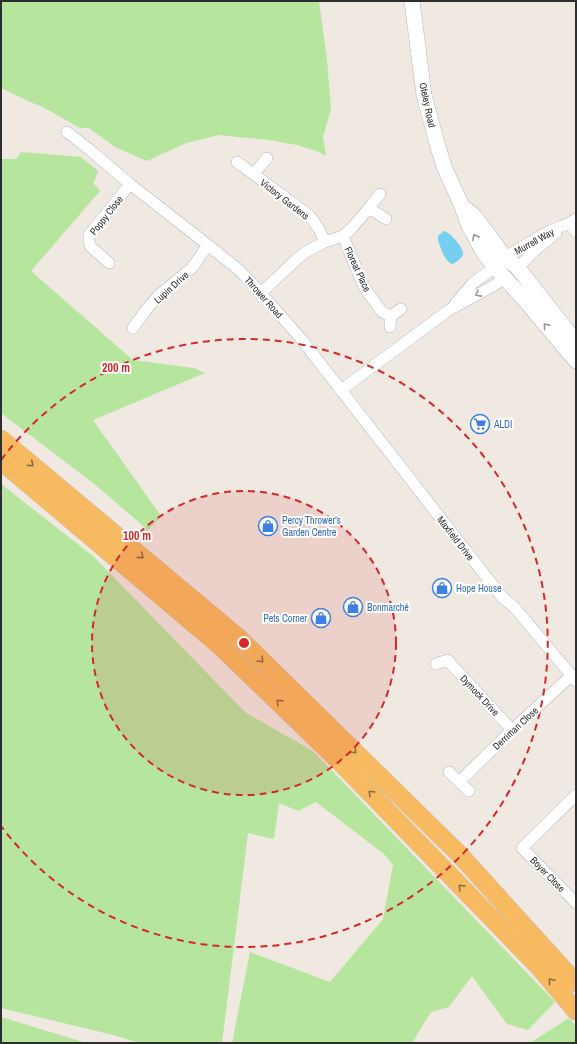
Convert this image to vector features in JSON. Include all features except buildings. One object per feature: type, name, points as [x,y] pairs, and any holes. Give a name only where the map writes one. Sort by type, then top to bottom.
[{"type":"highway","points":[[1,439],[239,638],[459,854],[576,983]]},
{"type":"highway","points":[[1,461],[219,645],[345,766],[538,966],[576,1011]]},
{"type":"main road","name":"Oteley Road","points":[[412,1],[424,95],[445,169],[461,204],[475,217],[500,262],[505,278],[576,361]]},
{"type":"main road","name":"Oteley Road","points":[[500,262],[518,268],[576,342]]},
{"type":"main road","points":[[505,278],[518,268]]},
{"type":"street","name":"Thrower Road","points":[[67,132],[239,270],[302,340],[341,390]]},
{"type":"street","points":[[254,174],[267,158]]},
{"type":"street","name":"Victory Gardens","points":[[237,162],[309,215],[319,229],[325,242]]},
{"type":"street","name":"Poppy Close","points":[[109,263],[91,247],[89,235],[130,184]]},
{"type":"street","points":[[261,293],[298,258],[309,250],[325,242],[343,236],[351,229],[380,194]]},
{"type":"street","points":[[369,208],[386,219]]},
{"type":"street","name":"Murrell Way","points":[[500,262],[546,233],[571,225]]},
{"type":"street","name":"Murrell Way","points":[[518,268],[532,253],[571,225]]},
{"type":"street","name":"Floreat Place","points":[[343,236],[364,287],[382,312],[390,321],[401,309]]},
{"type":"street","name":"Lupin Drive","points":[[133,328],[146,310],[160,295],[192,268],[208,245]]},
{"type":"street","points":[[451,309],[473,283],[500,262]]},
{"type":"street","points":[[341,390],[451,309],[505,278]]},
{"type":"street","name":"Maxfield Drive","points":[[341,390],[502,597],[515,608],[574,678]]},
{"type":"street","name":"Dymock Drive","points":[[436,664],[447,655],[450,663],[512,730]]},
{"type":"street","name":"Derriman Close","points":[[460,781],[512,730],[574,678]]},
{"type":"street","points":[[449,772],[469,791]]},
{"type":"street","name":"Boyer Close","points":[[576,795],[522,848],[576,903]]},
{"type":"green space","points":[[1,1],[319,1],[327,60],[331,109],[323,137],[326,156],[319,152],[297,145],[269,140],[219,135],[186,143],[147,161],[115,147],[89,128],[80,128],[43,107],[1,88]]},
{"type":"green space","points":[[21,152],[81,157],[98,171],[93,183],[100,191],[31,271],[133,360],[194,368],[205,373],[93,420],[161,516],[148,530],[93,483],[1,413],[1,159],[16,159]]},
{"type":"green space","points":[[1,484],[93,556],[246,713],[313,751],[555,1002],[528,1030],[507,1024],[472,976],[449,1007],[431,1012],[412,1043],[232,1043],[250,952],[330,982],[383,919],[393,865],[384,854],[316,802],[298,811],[279,803],[274,839],[248,833],[222,1043],[140,1043],[1,1008]]},
{"type":"green space","points":[[1,1017],[11,1020],[86,1043],[1,1043]]},
{"type":"green space","points":[[569,1018],[576,1026],[576,1043],[530,1043]]},
{"type":"water","points":[[444,231],[450,234],[463,252],[461,258],[453,264],[445,258],[438,240],[438,236]]},
{"type":"place","name":"ALDI","points":[[480,424]]},
{"type":"place","name":"Percy Thrower's Garden Centre","points":[[268,526]]},
{"type":"place","name":"Hope House","points":[[442,588]]},
{"type":"place","name":"Bonmarché","points":[[353,607]]},
{"type":"place","name":"Pets Corner","points":[[321,618]]}]
